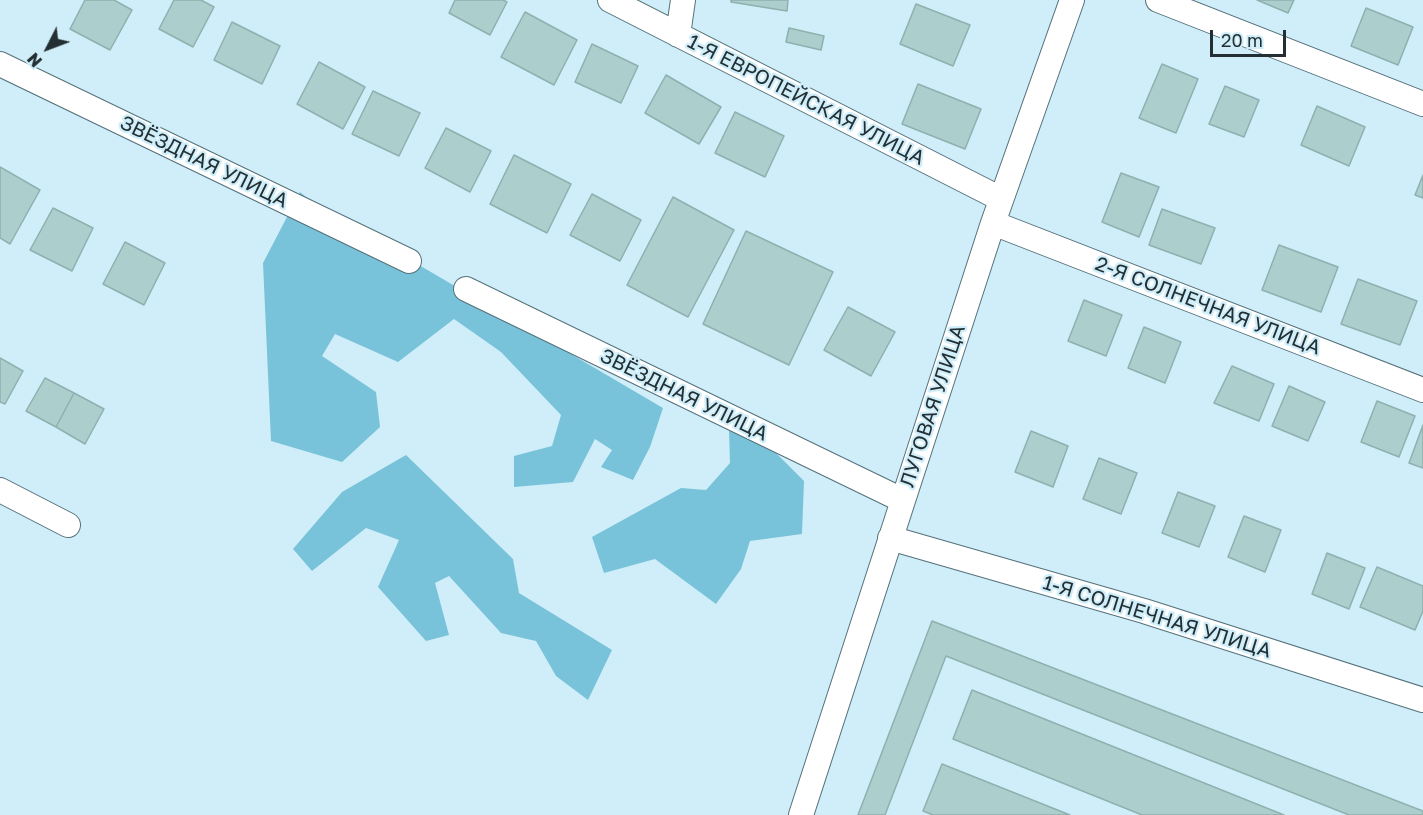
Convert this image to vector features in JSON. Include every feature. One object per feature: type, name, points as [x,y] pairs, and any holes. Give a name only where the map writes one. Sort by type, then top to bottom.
[{"type":"street","name":"1-Я ЕВРОПЕЙСКАЯ УЛИЦА","points":[[610,0],[1001,200]]},
{"type":"street","points":[[678,35],[683,0]]},
{"type":"street","name":"ЛУГОВАЯ УЛИЦА","points":[[801,815],[993,223],[1072,0]]},
{"type":"street","points":[[1158,0],[1423,104]]},
{"type":"street","name":"ЗВЁЗДНАЯ УЛИЦА","points":[[0,64],[409,261]]},
{"type":"street","name":"2-Я СОЛНЕЧНАЯ УЛИЦА","points":[[993,223],[1423,390]]},
{"type":"street","name":"ЗВЁЗДНАЯ УЛИЦА","points":[[466,289],[902,500]]},
{"type":"street","points":[[0,490],[68,525]]},
{"type":"street","name":"1-Я СОЛНЕЧНАЯ УЛИЦА","points":[[890,538],[1144,611],[1423,700]]},
{"type":"shaded area","points":[[300,192],[324,212],[663,408],[650,447],[633,480],[601,467],[612,450],[595,439],[573,482],[514,487],[514,456],[552,446],[561,415],[501,352],[454,319],[398,362],[335,334],[322,356],[376,392],[380,427],[342,462],[271,441],[263,263]]},
{"type":"shaded area","points":[[729,430],[768,445],[804,481],[802,534],[750,541],[741,569],[716,604],[655,559],[604,573],[592,537],[681,488],[706,490],[730,463]]},
{"type":"shaded area","points":[[406,455],[513,559],[519,593],[612,650],[588,700],[556,676],[536,641],[501,633],[449,576],[435,583],[449,635],[426,641],[378,587],[399,540],[366,528],[312,571],[293,549],[342,492]]},
{"type":"building","points":[[85,0],[114,0],[132,10],[110,50],[70,29]]},
{"type":"building","points":[[174,0],[201,0],[214,7],[193,47],[159,29]]},
{"type":"building","points":[[455,0],[503,0],[507,2],[490,35],[449,13]]},
{"type":"building","points":[[731,0],[788,0],[787,11],[731,2]]},
{"type":"building","points":[[1257,0],[1294,0],[1288,13]]},
{"type":"building","points":[[916,4],[970,25],[953,66],[900,44]]},
{"type":"building","points":[[1366,8],[1413,27],[1398,65],[1351,46]]},
{"type":"building","points":[[525,12],[577,40],[554,85],[501,57]]},
{"type":"building","points":[[232,22],[280,46],[262,84],[214,60]]},
{"type":"building","points":[[789,28],[824,36],[821,50],[786,42]]},
{"type":"building","points":[[592,44],[638,66],[621,103],[575,82]]},
{"type":"building","points":[[319,62],[365,87],[343,129],[297,104]]},
{"type":"building","points":[[1162,64],[1198,79],[1176,133],[1139,118]]},
{"type":"building","points":[[666,75],[721,107],[699,144],[645,113]]},
{"type":"building","points":[[918,84],[981,109],[965,149],[902,124]]},
{"type":"building","points":[[1225,86],[1259,100],[1244,137],[1209,124]]},
{"type":"building","points":[[373,91],[420,113],[399,156],[352,134]]},
{"type":"building","points":[[1317,106],[1365,127],[1349,166],[1301,145]]},
{"type":"building","points":[[735,112],[784,136],[765,177],[715,153]]},
{"type":"building","points":[[446,128],[491,151],[470,192],[425,168]]},
{"type":"building","points":[[514,155],[571,184],[547,233],[490,204]]},
{"type":"building","points":[[0,167],[40,190],[10,244],[0,238]]},
{"type":"building","points":[[1121,173],[1159,187],[1139,237],[1102,222]]},
{"type":"building","points":[[1423,175],[1423,198],[1415,195]]},
{"type":"building","points":[[592,194],[641,220],[620,261],[570,235]]},
{"type":"building","points":[[673,197],[734,230],[688,317],[627,285]]},
{"type":"building","points":[[53,208],[93,228],[72,271],[30,250]]},
{"type":"building","points":[[1162,209],[1215,228],[1201,264],[1149,245]]},
{"type":"building","points":[[746,231],[833,272],[789,365],[703,324]]},
{"type":"building","points":[[125,242],[165,263],[144,305],[103,284]]},
{"type":"building","points":[[1279,245],[1338,267],[1321,312],[1262,290]]},
{"type":"building","points":[[1358,279],[1417,301],[1400,345],[1341,324]]},
{"type":"building","points":[[1084,300],[1122,315],[1106,356],[1068,341]]},
{"type":"building","points":[[848,307],[895,332],[871,376],[824,350]]},
{"type":"building","points":[[1144,327],[1181,342],[1165,383],[1128,368]]},
{"type":"building","points":[[0,358],[23,371],[5,404],[0,402]]},
{"type":"building","points":[[1232,366],[1274,384],[1259,421],[1214,403]]},
{"type":"building","points":[[45,378],[74,393],[56,427],[26,411]]},
{"type":"building","points":[[1289,386],[1325,402],[1308,441],[1272,426]]},
{"type":"building","points":[[74,393],[104,409],[85,444],[56,427]]},
{"type":"building","points":[[1377,401],[1415,416],[1399,457],[1361,442]]},
{"type":"building","points":[[1423,425],[1423,468],[1409,463]]},
{"type":"building","points":[[1031,431],[1068,446],[1053,487],[1015,472]]},
{"type":"building","points":[[1099,458],[1137,473],[1121,514],[1083,499]]},
{"type":"building","points":[[1178,492],[1215,506],[1199,547],[1162,533]]},
{"type":"building","points":[[1244,516],[1281,530],[1265,572],[1228,557]]},
{"type":"building","points":[[1327,553],[1365,568],[1349,609],[1312,594]]},
{"type":"building","points":[[1377,567],[1423,586],[1423,611],[1415,630],[1360,607]]},
{"type":"building","points":[[932,621],[1423,811],[1423,815],[1349,815],[946,656],[885,815],[858,815]]},
{"type":"building","points":[[972,690],[1284,815],[1142,815],[953,739]]},
{"type":"building","points":[[942,764],[1070,815],[933,815],[923,811]]}]
